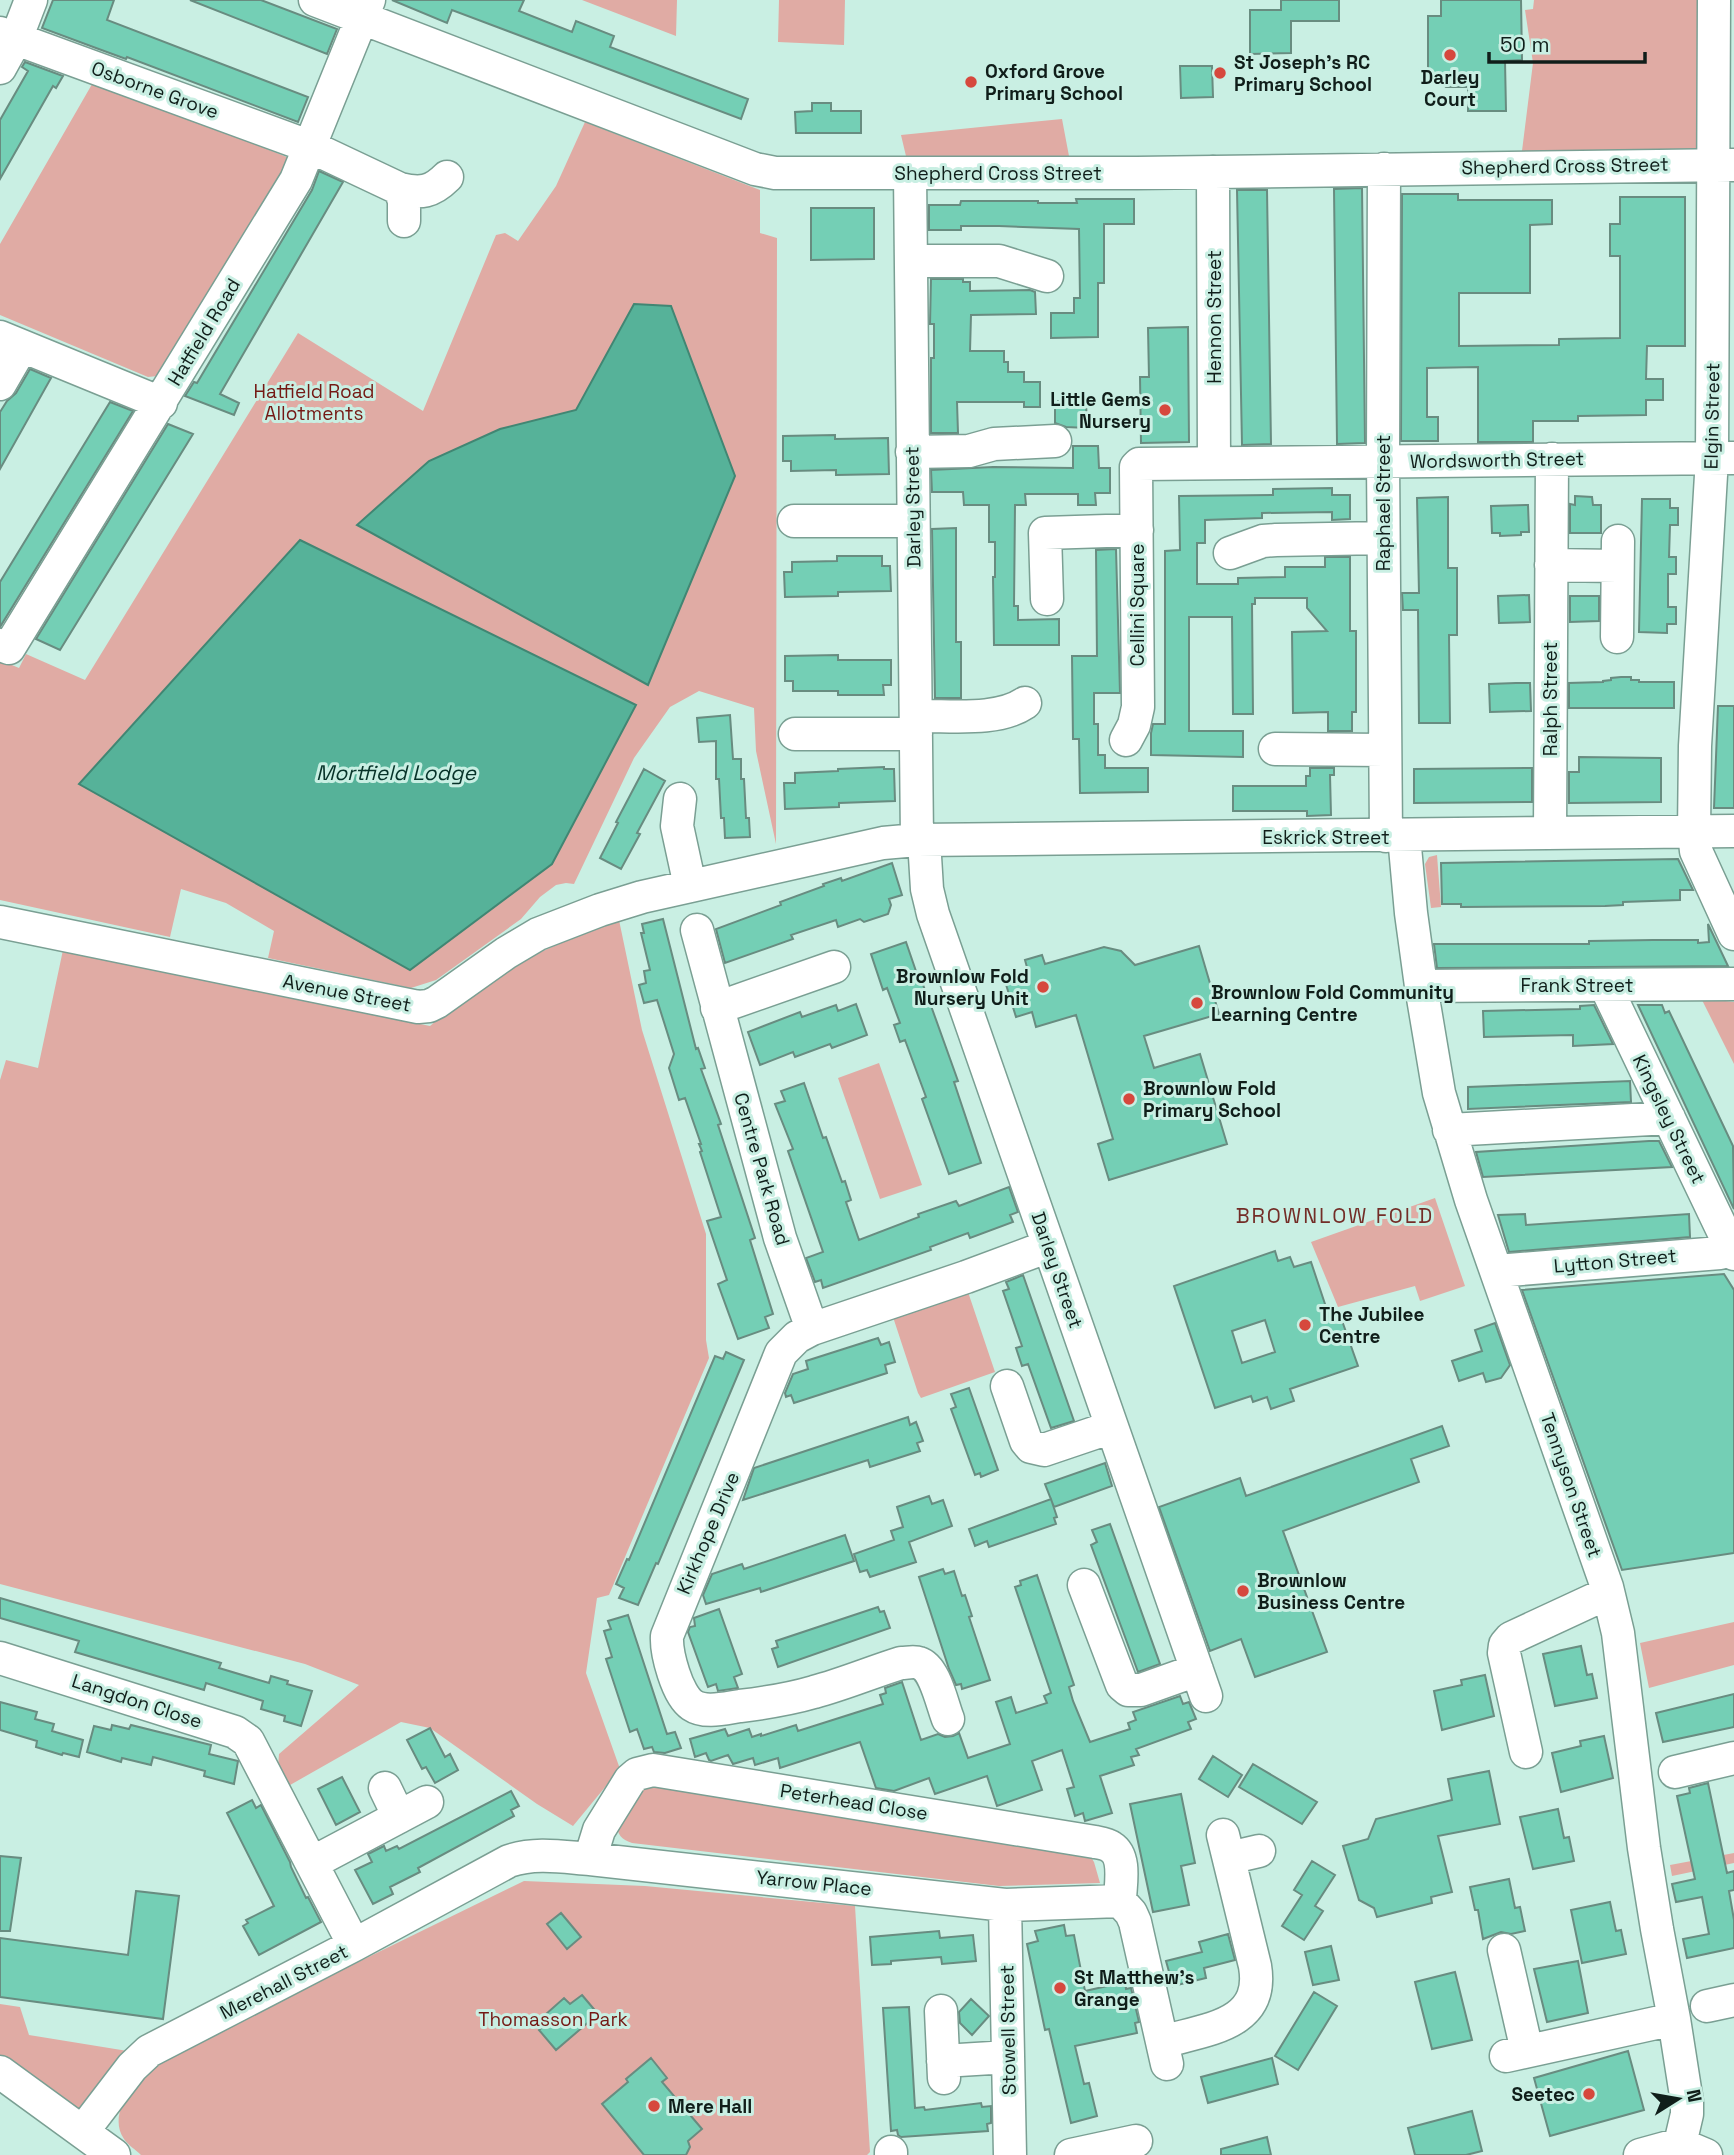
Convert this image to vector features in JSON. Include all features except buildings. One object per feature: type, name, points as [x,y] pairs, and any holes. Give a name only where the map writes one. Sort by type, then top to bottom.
[{"type":"street","points":[[0,68],[8,36],[32,0]]},
{"type":"street","name":"Shepherd Cross Street","points":[[315,0],[365,9],[755,169],[793,175],[1724,165]]},
{"type":"street","name":"Elgin Street","points":[[1714,0],[1724,165],[1723,458],[1695,746],[1694,832],[1696,851],[1734,934]]},
{"type":"street","name":"Hatfield Road","points":[[5,647],[161,403],[296,180],[365,9]]},
{"type":"street","name":"Osborne Grove","points":[[8,36],[311,147],[387,182]]},
{"type":"street","name":"Raphael Street","points":[[1384,169],[1384,751],[1395,836]]},
{"type":"street","name":"Hennon Street","points":[[1213,172],[1214,463]]},
{"type":"street","name":"Darley Street","points":[[910,173],[916,725],[920,840],[928,889],[933,914],[1201,1683],[1135,1691],[1122,1685],[1084,1585]]},
{"type":"street","points":[[387,182],[412,192],[426,192],[447,177]]},
{"type":"street","points":[[387,182],[404,201],[404,221]]},
{"type":"street","points":[[911,261],[999,261],[1047,276]]},
{"type":"street","points":[[0,384],[11,341],[161,403]]},
{"type":"street","points":[[912,452],[968,452],[994,444],[1055,441]]},
{"type":"street","name":"Wordsworth Street","points":[[1136,467],[1143,463],[1723,458]]},
{"type":"street","name":"Ralph Street","points":[[1550,833],[1552,459]]},
{"type":"street","name":"Cellini Square","points":[[1126,740],[1134,725],[1138,707],[1136,467]]},
{"type":"street","points":[[794,519],[913,521]]},
{"type":"street","points":[[1047,599],[1045,533],[1137,530]]},
{"type":"street","points":[[1230,552],[1263,541],[1383,538]]},
{"type":"street","points":[[1551,565],[1617,553],[1616,637]]},
{"type":"street","points":[[795,733],[916,725],[992,715],[1016,709],[1025,703]]},
{"type":"street","points":[[1275,749],[1384,751]]},
{"type":"street","points":[[680,799],[677,826],[690,886]]},
{"type":"street","name":"Eskrick Street","points":[[920,840],[1734,831]]},
{"type":"street","name":"Tennyson Street","points":[[1395,836],[1411,913],[1432,1062],[1449,1130],[1608,1593],[1618,1633],[1644,1848],[1674,2019],[1693,2150]]},
{"type":"street","name":"Avenue Street","points":[[0,922],[418,1007],[437,1002],[506,953],[538,934],[623,901],[883,843],[920,840]]},
{"type":"street","name":"Centre Park Road","points":[[697,930],[780,1238],[812,1329]]},
{"type":"street","points":[[717,1008],[834,966]]},
{"type":"street","name":"Kingsley Street","points":[[1605,985],[1733,1252]]},
{"type":"street","name":"Frank Street","points":[[1421,986],[1734,985]]},
{"type":"street","points":[[1449,1130],[1669,1118]]},
{"type":"street","name":"Kirkhope Drive","points":[[948,1719],[929,1670],[919,1663],[901,1663],[787,1699],[706,1710],[693,1706],[685,1698],[676,1676],[667,1643],[670,1624],[781,1353],[797,1337],[812,1329],[1049,1246]]},
{"type":"street","name":"Lytton Street","points":[[1497,1271],[1733,1252]]},
{"type":"street","points":[[1007,1386],[1026,1441],[1031,1447],[1044,1450],[1112,1427]]},
{"type":"street","points":[[1526,1752],[1504,1653],[1505,1645],[1511,1638],[1608,1593]]},
{"type":"street","name":"Langdon Close","points":[[0,1658],[235,1732],[248,1741],[269,1765],[312,1863],[354,1945]]},
{"type":"street","points":[[1675,1772],[1734,1758]]},
{"type":"street","name":"Peterhead Close","points":[[590,1859],[599,1830],[630,1780],[637,1774],[653,1770],[1103,1844],[1117,1852],[1121,1862],[1119,1901]]},
{"type":"street","points":[[385,1788],[399,1816]]},
{"type":"street","points":[[312,1863],[427,1802]]},
{"type":"street","points":[[1119,1901],[1131,1913],[1135,1922],[1165,2053],[1228,2023],[1247,2009],[1252,2000],[1256,1987],[1255,1966],[1226,1846],[1259,1851]]},
{"type":"street","name":"Yarrow Place","points":[[509,1861],[536,1855],[590,1859],[1005,1905],[1119,1901]]},
{"type":"street","name":"Merehall Street","points":[[83,2132],[132,2067],[149,2051],[509,1861]]},
{"type":"street","name":"Stowell Street","points":[[1005,1905],[1010,2155]]},
{"type":"street","points":[[1504,1950],[1517,2053],[1674,2019]]},
{"type":"street","points":[[941,2011],[944,2070],[1008,2057]]},
{"type":"street","points":[[0,2072],[114,2155]]},
{"type":"street","points":[[1071,2155],[1136,2141]]},
{"type":"street","points":[[1640,2155],[1693,2150]]},
{"type":"green space","points":[[582,0],[677,0],[676,36]]},
{"type":"green space","points":[[779,0],[845,0],[844,45],[778,42]]},
{"type":"green space","points":[[1534,0],[1708,0],[1713,164],[1520,167],[1533,63],[1525,10],[1533,9]]},
{"type":"green space","points":[[95,79],[294,160],[158,376],[148,377],[0,315],[0,244]]},
{"type":"green space","points":[[1062,119],[1072,172],[910,173],[901,135]]},
{"type":"green space","name":"Hatfield Road Allotments","points":[[585,122],[760,190],[760,233],[777,238],[776,844],[756,751],[754,708],[699,691],[670,707],[634,758],[574,884],[556,885],[540,897],[521,919],[436,980],[411,988],[268,958],[274,931],[226,903],[181,889],[170,937],[0,900],[0,660],[19,668],[26,654],[85,680],[298,333],[423,411],[496,235],[505,233],[518,241],[556,186]],"holes":[[[576,410],[429,461],[500,429]]]},
{"type":"green space","points":[[1437,855],[1441,907],[1431,908],[1425,864],[1429,857]]},
{"type":"green space","points":[[619,920],[642,1030],[706,1234],[706,1340],[709,1358],[609,1595],[597,1598],[586,1673],[620,1769],[573,1826],[537,1804],[430,1728],[401,1722],[276,1793],[279,1754],[359,1685],[305,1664],[0,1584],[0,1080],[6,1060],[38,1068],[63,950],[430,1026],[491,974]]},
{"type":"green space","points":[[1701,998],[1734,1002],[1734,1064]]},
{"type":"green space","points":[[879,1063],[922,1185],[880,1199],[838,1078]]},
{"type":"green space","points":[[1435,1198],[1465,1286],[1420,1301],[1415,1286],[1338,1307],[1311,1242]]},
{"type":"green space","points":[[967,1289],[995,1372],[921,1398],[893,1317]]},
{"type":"green space","points":[[1734,1622],[1734,1665],[1649,1688],[1640,1643]]},
{"type":"green space","points":[[646,1783],[1088,1853],[1094,1862],[1100,1883],[999,1886],[632,1843],[621,1836],[616,1824]]},
{"type":"green space","points":[[1734,1853],[1734,1863],[1672,1876],[1670,1865]]},
{"type":"green space","name":"Thomasson Park","points":[[524,1881],[645,1886],[855,1906],[870,2152],[867,2155],[141,2155],[124,2139],[119,2129],[121,2107],[133,2087],[158,2064],[303,1989]]},
{"type":"green space","points":[[0,2004],[20,2007],[29,2035],[146,2054],[83,2131],[0,2074]]},
{"type":"water","points":[[634,304],[671,306],[735,476],[648,685],[357,525],[429,461],[500,429],[576,410]]},
{"type":"water","name":"Mortfield Lodge","points":[[300,540],[636,705],[552,864],[410,970],[79,784]]},
{"type":"place","name":"Darley Court","points":[[1450,55]]},
{"type":"place","name":"St Joseph's RC Primary School","points":[[1220,73]]},
{"type":"place","name":"Oxford Grove Primary School","points":[[971,82]]},
{"type":"place","name":"Little Gems Nursery","points":[[1165,410]]},
{"type":"place","name":"Brownlow Fold Nursery Unit","points":[[1043,987]]},
{"type":"place","name":"Brownlow Fold Community Learning Centre","points":[[1197,1003]]},
{"type":"place","name":"Brownlow Fold Primary School","points":[[1129,1099]]},
{"type":"place","name":"The Jubilee Centre","points":[[1305,1325]]},
{"type":"place","name":"Brownlow Business Centre","points":[[1243,1591]]},
{"type":"place","name":"St Matthew's Grange","points":[[1060,1988]]},
{"type":"place","name":"Seetec","points":[[1589,2094]]},
{"type":"place","name":"Mere Hall","points":[[654,2106]]},
{"type":"district","name":"BROWNLOW FOLD","points":[[1335,1215]]}]
